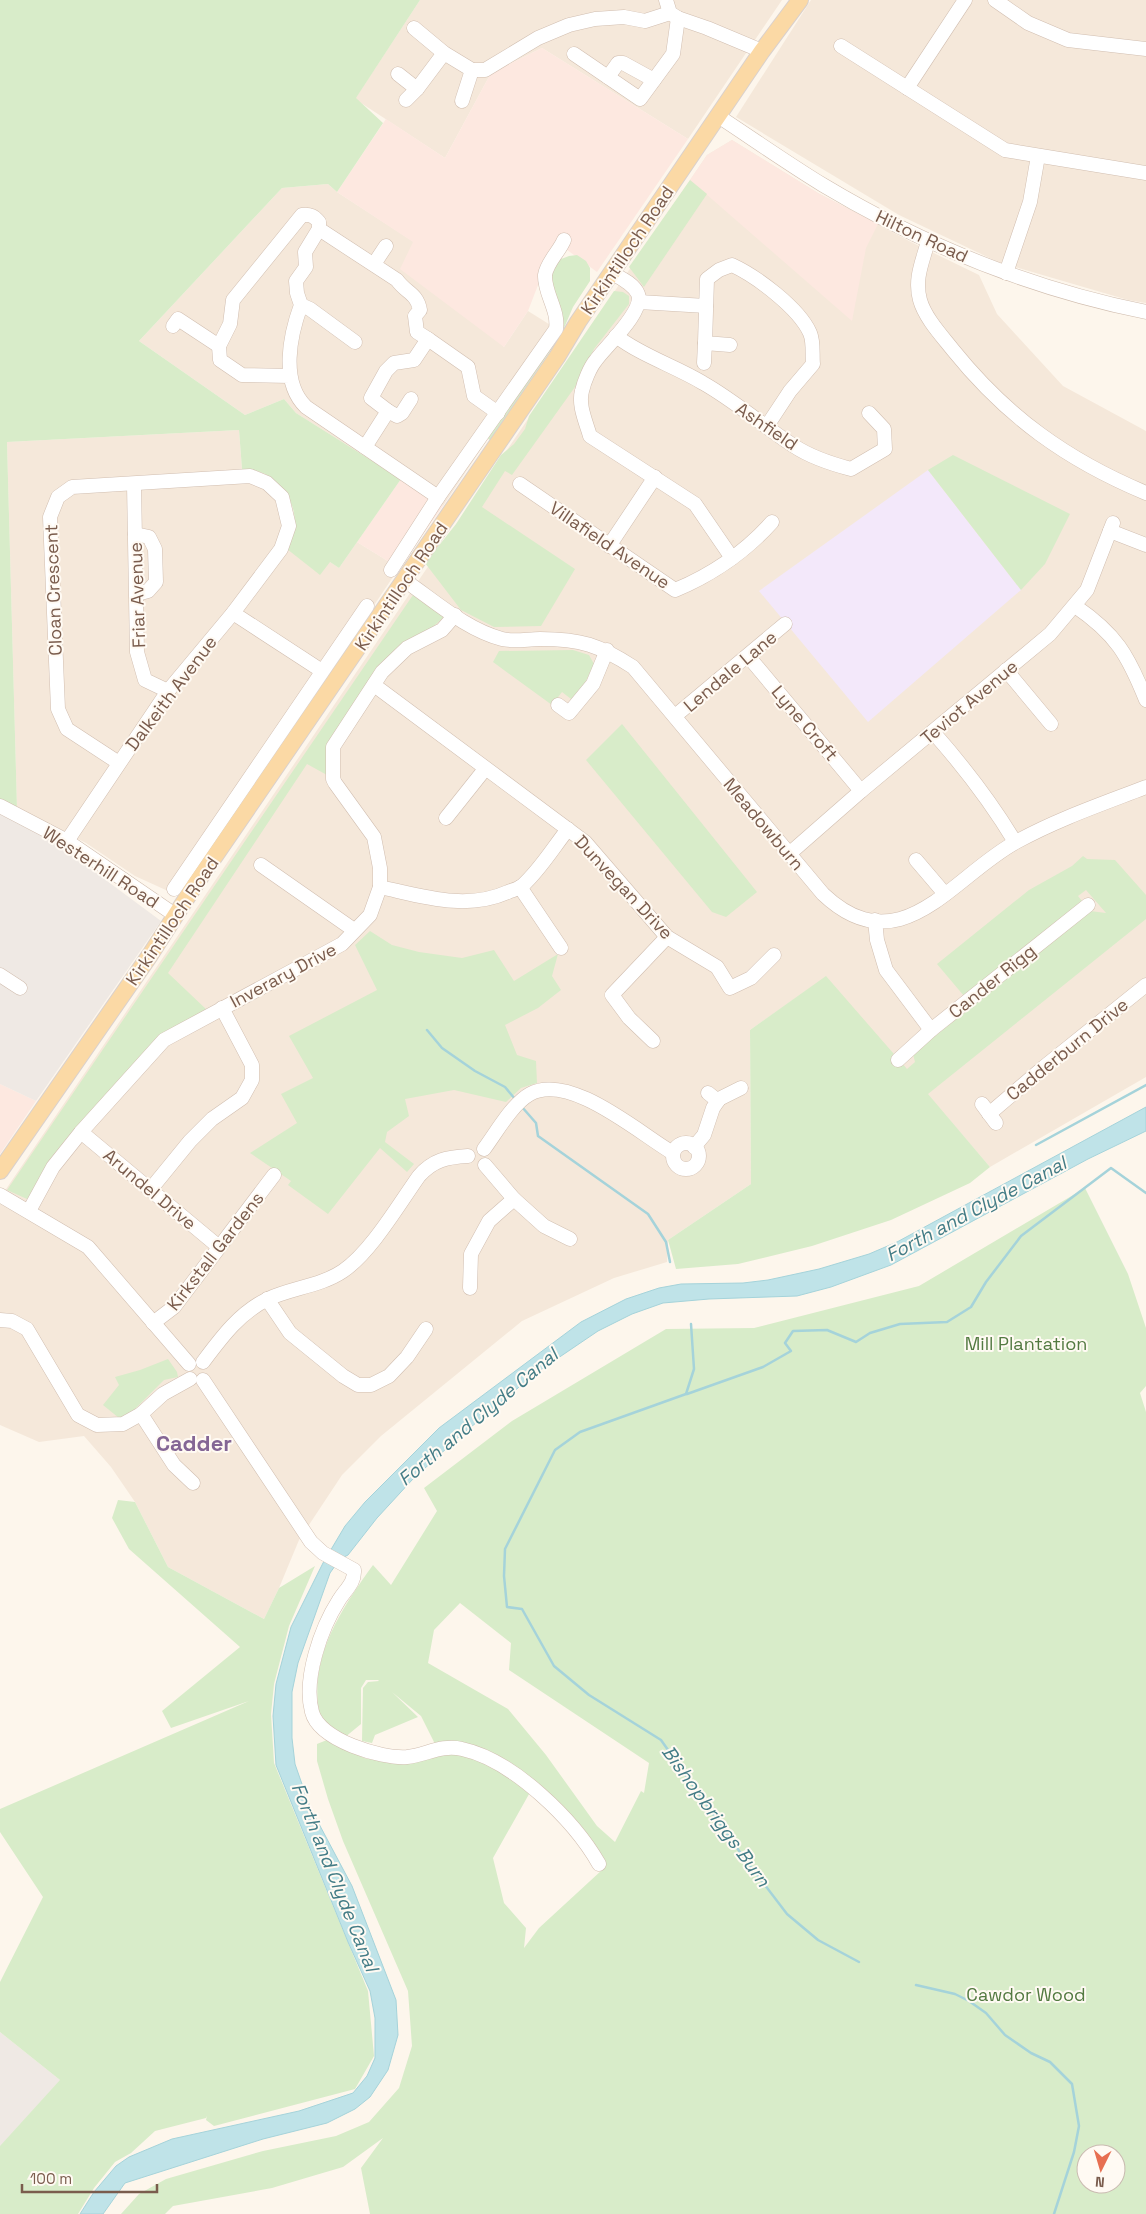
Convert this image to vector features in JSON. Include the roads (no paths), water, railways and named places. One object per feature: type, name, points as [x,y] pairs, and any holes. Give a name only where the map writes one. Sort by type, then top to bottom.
[{"type":"main road","name":"Kirkintilloch Road","points":[[0,1171],[141,969],[175,915],[557,357],[612,272],[762,51],[800,0]]},
{"type":"street","points":[[907,88],[965,0]]},
{"type":"street","points":[[995,0],[1028,23],[1068,40],[1146,50]]},
{"type":"street","points":[[671,10],[707,28],[762,51]]},
{"type":"street","points":[[414,28],[444,53],[472,70],[485,70],[538,38],[568,25],[594,19],[624,17],[646,21],[671,10]]},
{"type":"street","points":[[574,54],[640,99],[673,54],[671,10]]},
{"type":"street","points":[[841,46],[1005,150],[1146,173]]},
{"type":"street","points":[[406,100],[417,89],[444,53]]},
{"type":"street","points":[[608,77],[618,63],[623,63],[654,80]]},
{"type":"street","points":[[462,101],[472,70]]},
{"type":"street","points":[[398,74],[417,89]]},
{"type":"street","name":"Hilton Road","points":[[718,116],[824,186],[928,241],[1006,273],[1069,293],[1146,312]]},
{"type":"street","points":[[1006,273],[1030,202],[1038,156]]},
{"type":"street","points":[[290,376],[242,375],[220,360],[219,346],[230,324],[233,300],[302,215],[314,216],[319,222],[318,229],[305,252],[306,267],[296,281],[301,305],[293,326],[290,376],[296,397],[306,407],[438,497]]},
{"type":"street","points":[[318,229],[398,280],[402,288],[416,297],[420,310],[415,316],[417,332],[468,367],[474,396],[498,413]]},
{"type":"street","name":"Kirkintilloch Road","points":[[391,570],[438,497],[556,329],[556,318],[545,277],[547,267],[564,240]]},
{"type":"street","points":[[928,241],[918,274],[920,301],[938,330],[972,374],[996,399],[1031,430],[1060,450],[1092,468],[1146,493]]},
{"type":"street","points":[[374,264],[386,246]]},
{"type":"street","points":[[704,363],[708,279],[719,270],[732,265],[747,272],[790,308],[804,322],[811,335],[813,364],[790,391],[766,426]]},
{"type":"street","points":[[612,272],[634,288],[638,293],[639,302],[636,311],[594,361],[581,392],[582,407],[590,436],[695,504],[732,558]]},
{"type":"street","points":[[639,302],[706,306]]},
{"type":"street","points":[[301,305],[310,309],[355,342]]},
{"type":"street","points":[[173,326],[178,319],[219,346]]},
{"type":"street","name":"Ashfield","points":[[616,336],[632,348],[704,383],[796,448],[828,462],[851,469],[885,448],[884,429],[869,413]]},
{"type":"street","points":[[411,398],[402,413],[397,416],[370,398],[394,362],[414,360],[428,339]]},
{"type":"street","points":[[705,343],[730,344]]},
{"type":"street","points":[[365,447],[388,410]]},
{"type":"street","name":"Cloan Crescent","points":[[119,763],[67,729],[58,709],[50,517],[58,497],[72,487],[250,476],[268,483],[282,498],[287,511],[289,526],[281,548]]},
{"type":"street","points":[[609,546],[655,477]]},
{"type":"street","name":"Friar Avenue","points":[[134,484],[137,652],[145,680],[168,691]]},
{"type":"street","name":"Villafield Avenue","points":[[520,484],[675,590],[698,581],[732,558],[760,535],[772,522]]},
{"type":"street","name":"Teviot Avenue","points":[[789,854],[861,791],[1050,634],[1087,590],[1112,527],[1146,545]]},
{"type":"street","points":[[135,534],[149,537],[155,549],[156,582],[148,591],[137,594]]},
{"type":"street","name":"Dalkeith Avenue","points":[[67,841],[168,691],[233,613],[281,548]]},
{"type":"street","name":"Meadowburn","points":[[404,580],[476,630],[504,640],[564,639],[584,642],[607,650],[633,667],[830,901],[856,916],[875,920],[895,920],[915,915],[932,905],[972,872],[1015,842],[1051,824],[1146,787]]},
{"type":"street","points":[[174,889],[367,606]]},
{"type":"street","points":[[1075,606],[1093,618],[1126,653],[1143,685],[1146,700]]},
{"type":"street","points":[[233,613],[322,671]]},
{"type":"street","name":"Inverary Drive","points":[[29,1211],[53,1167],[81,1132],[164,1040],[342,944],[354,930],[362,925],[370,914],[380,887],[380,868],[374,836],[333,779],[333,747],[382,672],[407,648],[442,630],[455,615]]},
{"type":"street","name":"Lendale Lane","points":[[675,716],[785,624]]},
{"type":"street","points":[[558,705],[569,714],[593,684],[607,650]]},
{"type":"street","name":"Lyne Croft","points":[[748,656],[861,791]]},
{"type":"street","points":[[1006,670],[1051,724]]},
{"type":"street","name":"Dunvegan Drive","points":[[374,685],[585,842],[667,937],[717,967],[730,988],[751,978],[774,956]]},
{"type":"street","points":[[934,732],[972,777],[995,809],[1015,842]]},
{"type":"street","points":[[446,818],[485,768]]},
{"type":"street","name":"Westerhill Road","points":[[0,806],[67,841],[175,915]]},
{"type":"street","points":[[380,887],[456,902],[473,902],[500,896],[520,887],[537,870],[568,829]]},
{"type":"street","points":[[916,860],[946,894]]},
{"type":"street","points":[[261,865],[354,930]]},
{"type":"street","points":[[520,887],[561,948]]},
{"type":"street","name":"Cander Rigg","points":[[898,1060],[931,1030],[1088,905]]},
{"type":"street","points":[[875,920],[886,970],[931,1030]]},
{"type":"street","points":[[653,1041],[629,1018],[612,995],[667,937]]},
{"type":"street","points":[[0,975],[20,988]]},
{"type":"street","name":"Cadderburn Drive","points":[[989,1114],[1146,984]]},
{"type":"street","points":[[150,1190],[190,1141],[212,1119],[242,1098],[252,1080],[252,1065],[222,1008]]},
{"type":"street","points":[[484,1150],[512,1111],[530,1094],[552,1088],[579,1096],[609,1110],[673,1153]]},
{"type":"street","points":[[694,1146],[704,1135],[713,1108],[713,1097],[741,1088]]},
{"type":"street","name":"Arundel Drive","points":[[81,1132],[219,1247]]},
{"type":"street","points":[[688,1143],[694,1146],[698,1159],[689,1168],[680,1168],[673,1157],[673,1153],[680,1144],[688,1143]]},
{"type":"street","points":[[474,1148],[484,1150],[488,1157],[485,1165],[479,1168],[473,1167],[468,1162],[468,1156],[474,1148]]},
{"type":"street","points":[[203,1362],[219,1340],[240,1317],[268,1299],[342,1272],[366,1249],[429,1165],[445,1158],[468,1156]]},
{"type":"street","points":[[485,1165],[514,1199],[544,1226],[570,1239]]},
{"type":"street","name":"Kirkstall Gardens","points":[[153,1323],[174,1307],[274,1175]]},
{"type":"street","points":[[0,1195],[88,1247],[188,1364],[187,1374],[196,1379],[311,1542],[323,1553],[354,1570],[351,1584],[339,1600],[320,1640],[311,1674],[310,1700],[312,1714],[322,1728],[333,1736],[384,1756],[408,1757],[437,1748],[461,1748],[486,1757],[516,1774],[557,1810],[586,1842],[598,1864]]},
{"type":"street","points":[[470,1288],[471,1254],[489,1220],[514,1199]]},
{"type":"street","points":[[268,1299],[290,1332],[343,1376],[358,1385],[371,1385],[389,1376],[407,1357],[426,1329]]},
{"type":"street","points":[[0,1320],[12,1321],[27,1329],[78,1415],[96,1425],[123,1424],[141,1414],[163,1394],[196,1379],[208,1371],[203,1362],[197,1360],[188,1364]]},
{"type":"street","points":[[141,1414],[174,1465],[193,1482]]},
{"type":"water","name":"Forth and Clyde Canal","points":[[1146,1107],[1146,1131],[1088,1159],[891,1265],[831,1287],[797,1296],[709,1299],[663,1303],[632,1314],[598,1331],[536,1373],[459,1437],[412,1480],[377,1518],[348,1555],[340,1559],[330,1573],[298,1663],[292,1692],[292,1738],[295,1764],[310,1807],[352,1886],[396,2000],[398,2035],[388,2070],[370,2097],[355,2109],[327,2123],[263,2139],[125,2183],[103,2214],[80,2214],[94,2192],[116,2166],[129,2157],[172,2139],[299,2111],[353,2093],[367,2076],[375,2058],[375,2018],[370,1991],[276,1765],[273,1716],[276,1684],[291,1627],[323,1563],[345,1526],[365,1502],[439,1428],[581,1322],[626,1299],[659,1288],[681,1284],[743,1283],[768,1280],[819,1269],[869,1254],[897,1242]]},
{"type":"waterway","name":"Bishopbriggs Burn","points":[[427,1030],[442,1048],[475,1071],[505,1087],[515,1099]]},
{"type":"waterway","points":[[1036,1145],[1146,1085]]},
{"type":"waterway","name":"Bishopbriggs Burn","points":[[522,1107],[536,1123],[538,1136],[648,1214],[666,1242],[670,1262]]},
{"type":"waterway","points":[[687,1394],[763,1367],[791,1351],[785,1343],[793,1331],[827,1330],[856,1342],[870,1333],[900,1324],[947,1322],[971,1307],[986,1282],[1021,1236],[1111,1168],[1146,1193]]},
{"type":"waterway","name":"Bishopbriggs Burn","points":[[691,1324],[694,1369],[686,1394],[580,1432],[555,1450],[505,1549],[504,1576],[507,1607],[522,1609],[554,1666],[589,1695],[661,1740],[742,1855],[787,1914],[818,1940],[859,1962]]},
{"type":"waterway","name":"Bishopbriggs Burn","points":[[916,1985],[955,1994],[969,2001],[986,2013],[1005,2035],[1031,2053],[1050,2062],[1072,2084],[1079,2126],[1074,2152],[1054,2214]]},
{"type":"district","name":"Cadder","points":[[194,1443]]},
{"type":"park label","name":"Mill Plantation","points":[[1026,1343]]},
{"type":"park label","name":"Cawdor Wood","points":[[1026,1994]]}]
